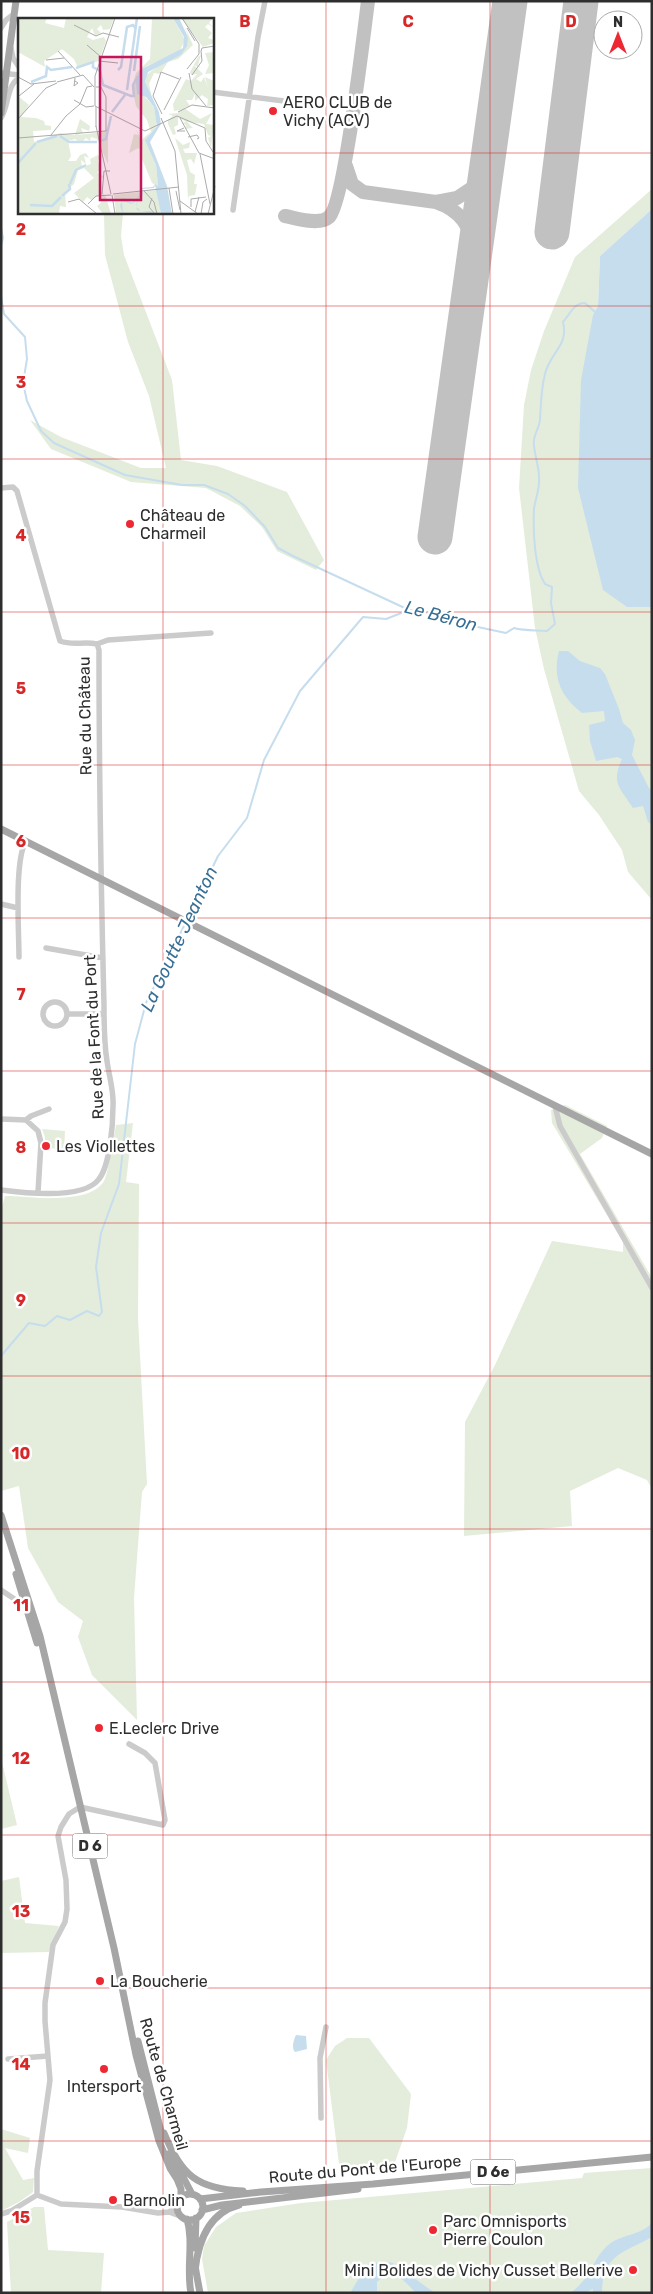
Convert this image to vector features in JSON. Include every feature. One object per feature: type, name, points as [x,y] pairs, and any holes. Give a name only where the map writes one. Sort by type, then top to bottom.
[{"type":"main road","points":[[1,113],[16,1]]},
{"type":"main road","points":[[1,829],[652,1154]]},
{"type":"main road","name":"Route de Charmeil","points":[[1,1515],[51,1687],[127,2006],[165,2150],[192,2194]]},
{"type":"main road","name":"Route de Charmeil","points":[[1,1521],[27,1600]]},
{"type":"main road","name":"Route de Charmeil","points":[[127,2006],[136,2055],[158,2142],[182,2189],[181,2197]]},
{"type":"main road","points":[[158,2119],[177,2162],[200,2182],[223,2190],[260,2192]]},
{"type":"main road","name":"Route du Pont de l'Europe","points":[[200,2199],[260,2192],[411,2181],[652,2156]]},
{"type":"main road","name":"Route du Pont de l'Europe","points":[[202,2210],[222,2205],[289,2196],[652,2161]]},
{"type":"main road","points":[[191,2293],[188,2272],[189,2228],[177,2204],[181,2197],[192,2194],[200,2199],[202,2210],[196,2218],[196,2270],[200,2293]]},
{"type":"main road","points":[[196,2270],[200,2241],[209,2225],[219,2215],[236,2206],[289,2196]]},
{"type":"main road","points":[[184,2218],[196,2218]]},
{"type":"street","points":[[234,210],[249,96],[265,1]]},
{"type":"street","points":[[1,28],[6,20],[14,14]]},
{"type":"street","points":[[11,44],[13,58],[18,66]]},
{"type":"street","points":[[5,72],[18,68]]},
{"type":"street","points":[[5,72],[18,76]]},
{"type":"street","points":[[1,118],[6,110],[11,86],[18,77]]},
{"type":"street","points":[[214,92],[284,101]]},
{"type":"street","name":"Rue du Château","points":[[1,488],[13,487],[17,491],[60,641],[69,645],[97,644],[99,650],[101,879]]},
{"type":"street","points":[[97,644],[108,640],[211,633]]},
{"type":"street","points":[[19,957],[18,908],[20,868],[22,847],[26,841]]},
{"type":"street","name":"Rue de la Font du Port","points":[[1,1190],[66,1192],[86,1189],[94,1185],[102,1175],[112,1126],[113,1103],[107,1061],[104,1014],[101,879]]},
{"type":"street","points":[[1,904],[18,908]]},
{"type":"street","points":[[46,948],[103,958]]},
{"type":"street","points":[[52,1002],[62,1004],[67,1014],[64,1022],[54,1026],[45,1021],[43,1016],[44,1010],[52,1002]]},
{"type":"street","points":[[67,1014],[104,1014]]},
{"type":"street","points":[[555,1106],[560,1126],[652,1288]]},
{"type":"street","points":[[26,1120],[49,1109]]},
{"type":"street","points":[[1,1119],[26,1120],[38,1131],[41,1143],[38,1192]]},
{"type":"street","points":[[1,1590],[14,1599],[27,1600]]},
{"type":"street","points":[[37,2196],[37,2172],[50,2087],[45,2009],[53,1945],[65,1922],[67,1909],[66,1880],[58,1836],[60,1827],[69,1814],[80,1807],[163,1825],[164,1820],[155,1763],[145,1753],[129,1744]]},
{"type":"street","points":[[321,2118],[320,2058],[326,2027]]},
{"type":"street","points":[[8,2059],[48,2056]]},
{"type":"street","points":[[1,2214],[11,2211],[37,2196],[61,2204],[122,2207],[158,2213],[170,2212],[184,2218]]},
{"type":"street","points":[[170,2212],[177,2204]]},
{"type":"green space","points":[[652,189],[652,209],[600,256],[598,306],[593,315],[627,607],[652,607],[652,900],[628,872],[622,850],[599,815],[579,791],[544,669],[535,628],[519,488],[524,405],[531,370],[544,331],[575,257]]},
{"type":"green space","points":[[104,214],[123,214],[121,236],[124,255],[172,380],[181,460],[217,466],[287,492],[324,560],[316,570],[277,551],[262,527],[240,506],[206,488],[131,482],[51,449],[30,420],[61,437],[141,468],[166,468],[149,396],[128,342],[105,255]]},
{"type":"green space","points":[[565,1105],[607,1126],[602,1138],[580,1154],[652,1278],[652,1489],[647,1480],[618,1468],[570,1491],[572,1526],[464,1536],[465,1422],[495,1365],[552,1241],[623,1252],[623,1242],[552,1123],[551,1110]]},
{"type":"green space","points":[[133,1123],[126,1182],[139,1184],[138,1319],[147,1484],[142,1492],[134,1598],[137,1720],[92,1675],[78,1637],[83,1621],[58,1602],[28,1548],[19,1486],[1,1491],[1,1211],[5,1196],[72,1197],[86,1194],[96,1189],[106,1177],[116,1125]]},
{"type":"green space","points":[[42,1129],[65,1131],[64,1149],[45,1148],[45,1137]]},
{"type":"green space","points":[[1,1758],[17,1825],[1,1829]]},
{"type":"green space","points":[[19,1877],[25,1923],[59,1926],[49,1952],[1,1953],[1,1881]]},
{"type":"green space","points":[[347,2038],[369,2038],[411,2094],[407,2128],[393,2168],[340,2172],[326,2060],[335,2046]]},
{"type":"green space","points":[[1,2129],[30,2138],[28,2153],[5,2148],[23,2180],[34,2178],[33,2192],[1,2211]]},
{"type":"green space","name":"Parc Omnisports Pierre Coulon","points":[[652,2168],[652,2293],[208,2293],[202,2259],[204,2246],[216,2227],[236,2213],[301,2203],[582,2178],[584,2173]]},
{"type":"green space","points":[[34,2207],[44,2207],[48,2250],[104,2253],[101,2293],[11,2293],[7,2222]]},
{"type":"water","points":[[652,209],[652,607],[627,607],[603,590],[578,488],[581,380],[593,315],[598,306],[600,256]]},
{"type":"water","points":[[559,651],[568,651],[580,661],[600,668],[605,674],[623,723],[631,730],[635,740],[632,755],[649,788],[652,790],[652,825],[648,822],[643,806],[633,808],[620,790],[617,774],[622,759],[617,757],[596,761],[590,741],[589,725],[605,721],[604,711],[582,713],[569,700],[560,686],[558,678],[557,661]]},
{"type":"water","points":[[296,2035],[306,2036],[307,2049],[295,2052],[293,2046]]},
{"type":"water","points":[[652,2223],[652,2237],[623,2252],[610,2263],[603,2280],[602,2293],[593,2293],[593,2289],[585,2293],[571,2293],[584,2280],[607,2246],[618,2239],[642,2230]]},
{"type":"water","points":[[383,2261],[393,2263],[435,2293],[416,2293],[398,2277],[388,2275],[377,2282],[377,2291],[390,2293],[350,2293],[367,2265]]},
{"type":"waterway","name":"Le Béron","points":[[1,228],[3,238],[1,246]]},
{"type":"waterway","name":"Le Béron","points":[[1,264],[1,277]]},
{"type":"waterway","name":"Le Béron","points":[[1,296],[4,314],[25,337],[27,359],[23,383],[27,401],[41,431],[54,443],[125,475],[182,485],[204,485],[228,494],[245,506],[265,527],[278,548],[293,556],[409,610],[444,615],[473,626],[506,633],[514,628],[547,631],[555,624],[551,603],[552,587],[545,584],[541,577],[535,548],[534,509],[539,477],[534,438],[540,422],[545,374],[547,366],[561,343],[564,330],[563,322],[575,307],[581,303],[585,303],[595,312]]},
{"type":"waterway","name":"La Goutte Jeanton","points":[[187,920],[218,856],[247,818],[264,760],[300,691],[363,617],[386,619],[409,610]]},
{"type":"waterway","name":"La Goutte Jeanton","points":[[1,1356],[29,1323],[45,1326],[57,1316],[70,1320],[87,1311],[99,1316],[102,1312],[96,1267],[101,1233],[119,1184],[135,1044],[146,1003],[185,924]]},
{"type":"taxiway","points":[[285,216],[307,221],[325,220],[329,217],[335,205],[353,116],[368,1]]},
{"type":"taxiway","points":[[346,166],[352,184],[363,192],[436,202],[457,198],[475,186],[487,160]]},
{"type":"taxiway","points":[[436,202],[452,210],[463,220],[471,234],[475,251]]},
{"type":"runway","points":[[435,537],[510,1]]},
{"type":"runway","points":[[552,232],[581,1]]},
{"type":"place","name":"AERO CLUB de Vichy (ACV)","points":[[273,111]]},
{"type":"place","name":"Château de Charmeil","points":[[130,524]]},
{"type":"place","name":"Les Viollettes","points":[[46,1146]]},
{"type":"place","name":"E.Leclerc Drive","points":[[99,1728]]},
{"type":"place","name":"La Boucherie","points":[[100,1981]]},
{"type":"place","name":"Intersport","points":[[104,2069]]},
{"type":"place","name":"Barnolin","points":[[113,2200]]},
{"type":"place","name":"Parc Omnisports Pierre Coulon","points":[[433,2230]]},
{"type":"place","name":"Mini Bolides de Vichy Cusset Bellerive","points":[[633,2270]]}]
